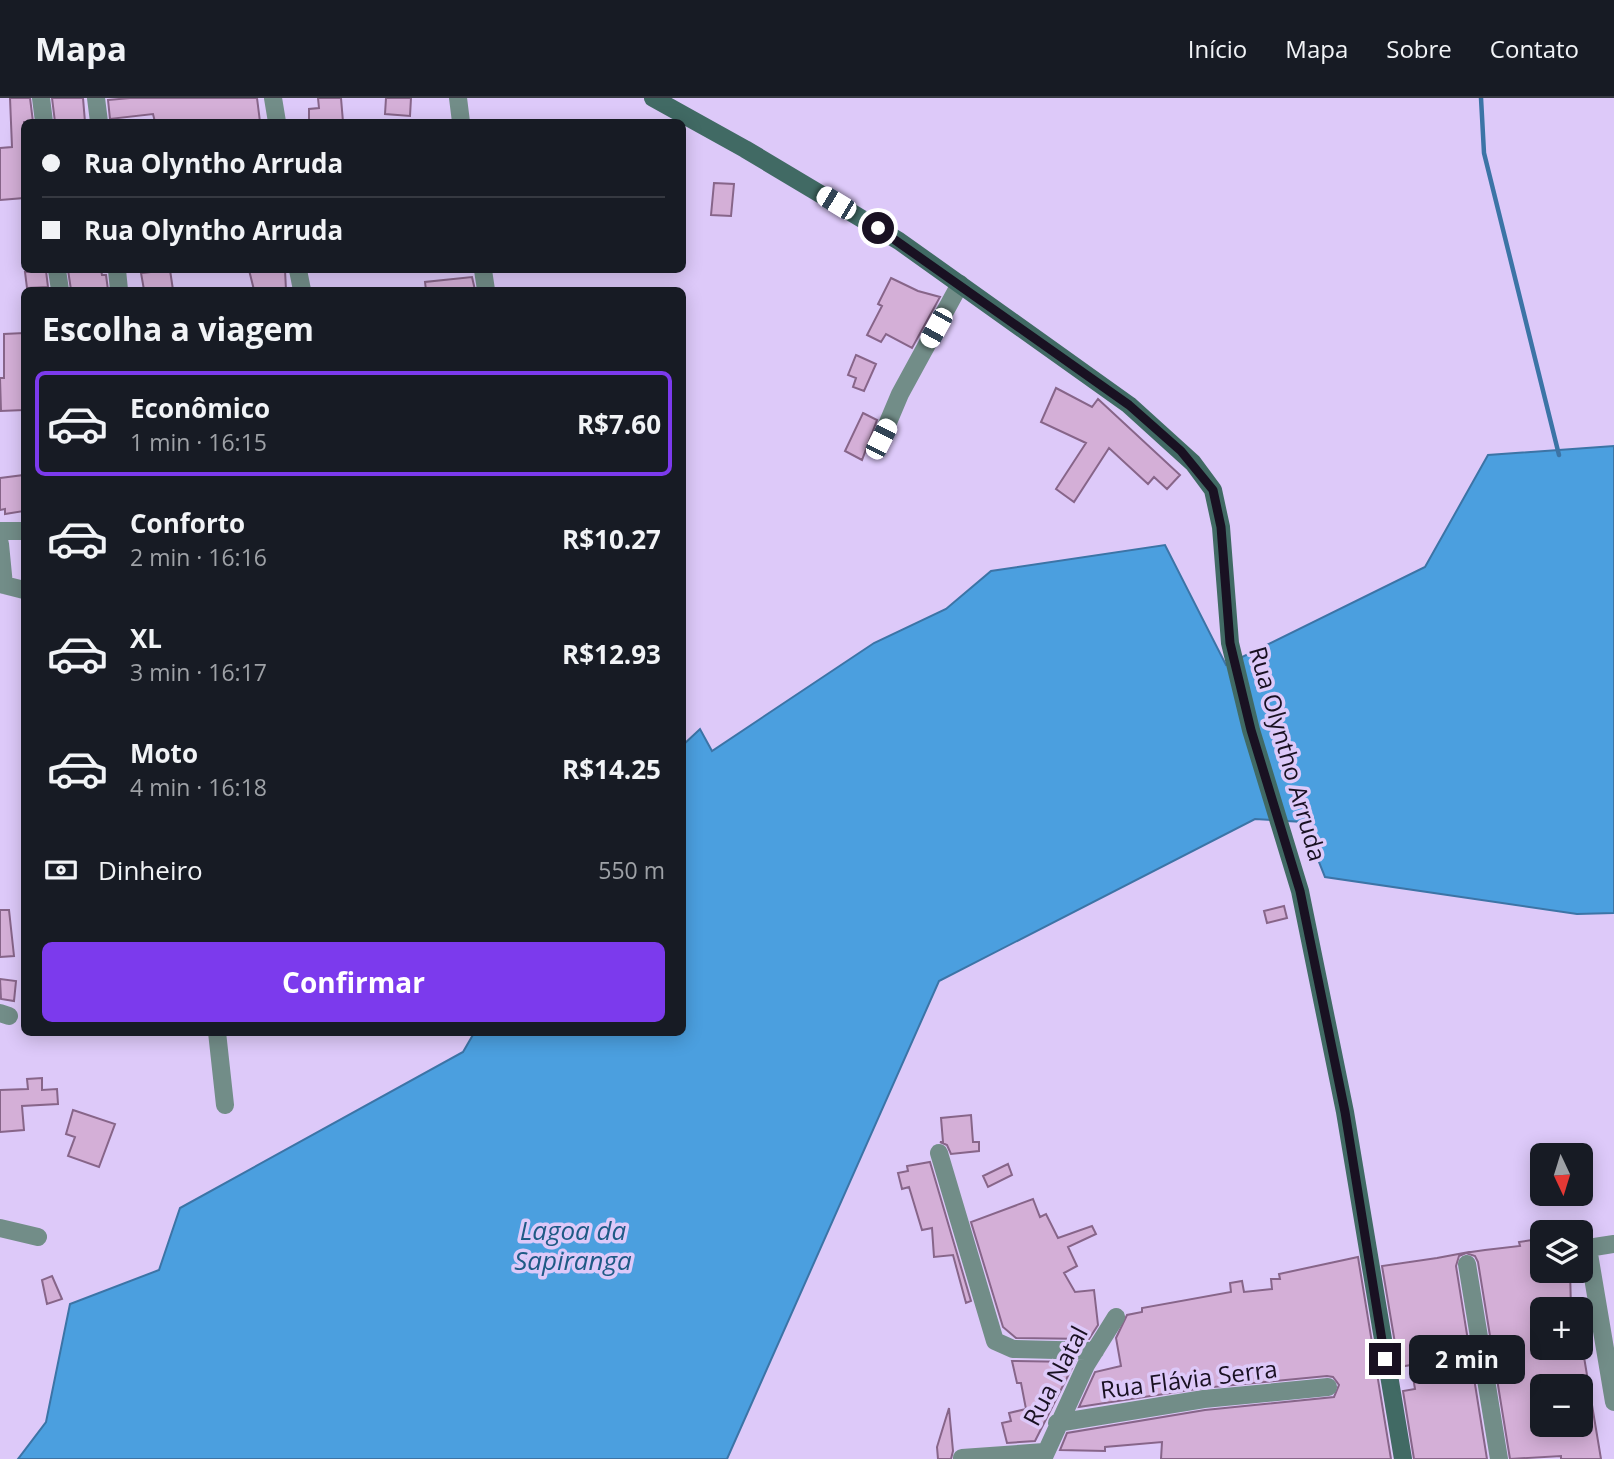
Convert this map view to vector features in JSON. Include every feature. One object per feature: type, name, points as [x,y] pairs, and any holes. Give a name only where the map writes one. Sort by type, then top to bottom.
[{"type":"street","points":[[41,98],[44,119]]},
{"type":"street","points":[[96,98],[99,119]]},
{"type":"street","points":[[273,98],[276,119]]},
{"type":"street","points":[[458,98],[461,119]]},
{"type":"street","name":"Rua Olyntho Arruda","points":[[653,98],[826,196],[960,284],[1129,405],[1202,474],[1213,490],[1219,512],[1230,643],[1251,730],[1300,891],[1343,1100],[1403,1459]]},
{"type":"street","points":[[881,439],[900,394],[960,284]]},
{"type":"street","points":[[0,531],[21,531]]},
{"type":"street","points":[[0,544],[2,584],[21,589]]},
{"type":"street","points":[[217,1036],[225,1105]]},
{"type":"street","points":[[939,1153],[995,1341],[1013,1349],[1095,1350]]},
{"type":"street","points":[[0,1228],[38,1237]]},
{"type":"street","points":[[1614,1244],[1588,1248],[1614,1402]]},
{"type":"street","points":[[1467,1264],[1499,1459]]},
{"type":"street","name":"Rua Natal","points":[[1044,1455],[1057,1423],[1095,1350],[1116,1317]]},
{"type":"street","name":"Rua Flávia Serra","points":[[1057,1423],[1204,1399],[1328,1387]]},
{"type":"street","points":[[962,1458],[1044,1455]]},
{"type":"water","name":"Lagoa da Sapiranga","points":[[1614,446],[1614,913],[1577,914],[1325,877],[1303,822],[1255,819],[939,981],[727,1459],[18,1459],[46,1422],[70,1304],[159,1270],[180,1208],[463,1052],[472,1036],[686,1036],[686,742],[700,729],[712,751],[874,643],[946,609],[991,571],[1165,545],[1226,665],[1425,567],[1488,455]]},
{"type":"building","points":[[10,98],[30,98],[33,119],[21,119],[21,198],[0,200],[0,148],[12,147]]},
{"type":"building","points":[[52,98],[83,98],[85,119],[55,119]]},
{"type":"building","points":[[257,98],[260,119],[154,119],[153,114],[110,119],[108,100]]},
{"type":"building","points":[[318,98],[341,98],[343,119],[309,119],[309,109],[319,108]]},
{"type":"building","points":[[386,98],[411,98],[410,116],[385,114]]},
{"type":"building","points":[[714,183],[734,184],[731,216],[711,215]]},
{"type":"building","points":[[25,273],[46,273],[48,287],[27,287]]},
{"type":"building","points":[[68,273],[106,275],[108,287],[71,287]]},
{"type":"building","points":[[141,273],[170,273],[173,287],[143,287]]},
{"type":"building","points":[[250,273],[285,273],[286,287],[253,287]]},
{"type":"building","points":[[472,277],[474,287],[426,287],[425,282]]},
{"type":"building","points":[[891,278],[918,291],[940,297],[912,348],[886,334],[881,342],[867,335],[882,306],[878,304]]},
{"type":"building","points":[[21,333],[21,410],[1,411],[0,378],[4,378],[4,334]]},
{"type":"building","points":[[856,355],[876,364],[864,391],[853,387],[856,378],[848,375]]},
{"type":"building","points":[[1056,388],[1092,407],[1098,399],[1180,475],[1167,489],[1154,477],[1148,484],[1109,448],[1074,502],[1056,489],[1086,443],[1041,422]]},
{"type":"building","points":[[863,413],[877,420],[862,460],[845,451]]},
{"type":"building","points":[[21,475],[21,511],[5,514],[5,509],[0,510],[0,478]]},
{"type":"building","points":[[1284,906],[1287,918],[1267,923],[1264,911]]},
{"type":"building","points":[[0,910],[9,910],[14,956],[0,957]]},
{"type":"building","points":[[0,979],[16,981],[14,1001],[1,999]]},
{"type":"building","points":[[42,1078],[42,1090],[57,1089],[58,1104],[22,1106],[24,1130],[0,1132],[0,1090],[28,1089],[27,1079]]},
{"type":"building","points":[[73,1110],[115,1124],[99,1167],[68,1156],[75,1137],[66,1134]]},
{"type":"building","points":[[971,1115],[973,1142],[979,1142],[979,1151],[951,1154],[947,1145],[940,1142],[943,1142],[941,1118]]},
{"type":"building","points":[[930,1162],[971,1301],[966,1303],[953,1255],[934,1257],[932,1228],[922,1230],[909,1187],[902,1189],[898,1173],[908,1171],[907,1166]]},
{"type":"building","points":[[1008,1164],[1012,1175],[988,1187],[983,1176]]},
{"type":"building","points":[[1033,1199],[1040,1217],[1046,1214],[1058,1238],[1092,1226],[1096,1234],[1068,1247],[1077,1266],[1064,1273],[1075,1292],[1094,1290],[1098,1325],[1089,1339],[1016,1338],[1003,1327],[971,1222]]},
{"type":"building","points":[[1530,1240],[1530,1283],[1570,1283],[1571,1297],[1530,1297],[1530,1360],[1584,1360],[1587,1374],[1530,1374],[1530,1437],[1593,1437],[1593,1411],[1601,1459],[1561,1459],[1561,1456],[1510,1459],[1478,1262],[1475,1256],[1466,1253],[1459,1256],[1456,1266],[1487,1459],[1414,1459],[1403,1391],[1415,1389],[1411,1365],[1399,1367],[1382,1266],[1469,1252],[1520,1246],[1519,1242]]},
{"type":"building","points":[[1358,1257],[1391,1459],[1161,1459],[1162,1442],[1105,1447],[1105,1451],[1060,1450],[1067,1433],[1205,1410],[1334,1397],[1339,1385],[1333,1377],[1327,1376],[1203,1388],[1079,1407],[1095,1372],[1121,1366],[1116,1338],[1127,1315],[1142,1312],[1142,1308],[1231,1292],[1230,1283],[1242,1281],[1244,1292],[1272,1289],[1271,1279],[1280,1279],[1279,1274]]},
{"type":"building","points":[[52,1276],[62,1299],[47,1304],[42,1280]]},
{"type":"building","points":[[1012,1361],[1075,1362],[1035,1441],[1007,1443],[1002,1423],[1011,1421],[1009,1413],[1026,1409],[1021,1383],[1017,1383]]},
{"type":"building","points":[[949,1408],[953,1451],[951,1459],[938,1459],[937,1447]]},
{"type":"waterway","points":[[1481,98],[1484,153],[1559,455]]},
{"type":"route","points":[[878,228],[1129,405],[1181,451],[1213,490],[1221,527],[1230,643],[1251,730],[1300,891],[1345,1112],[1385,1359]]}]
